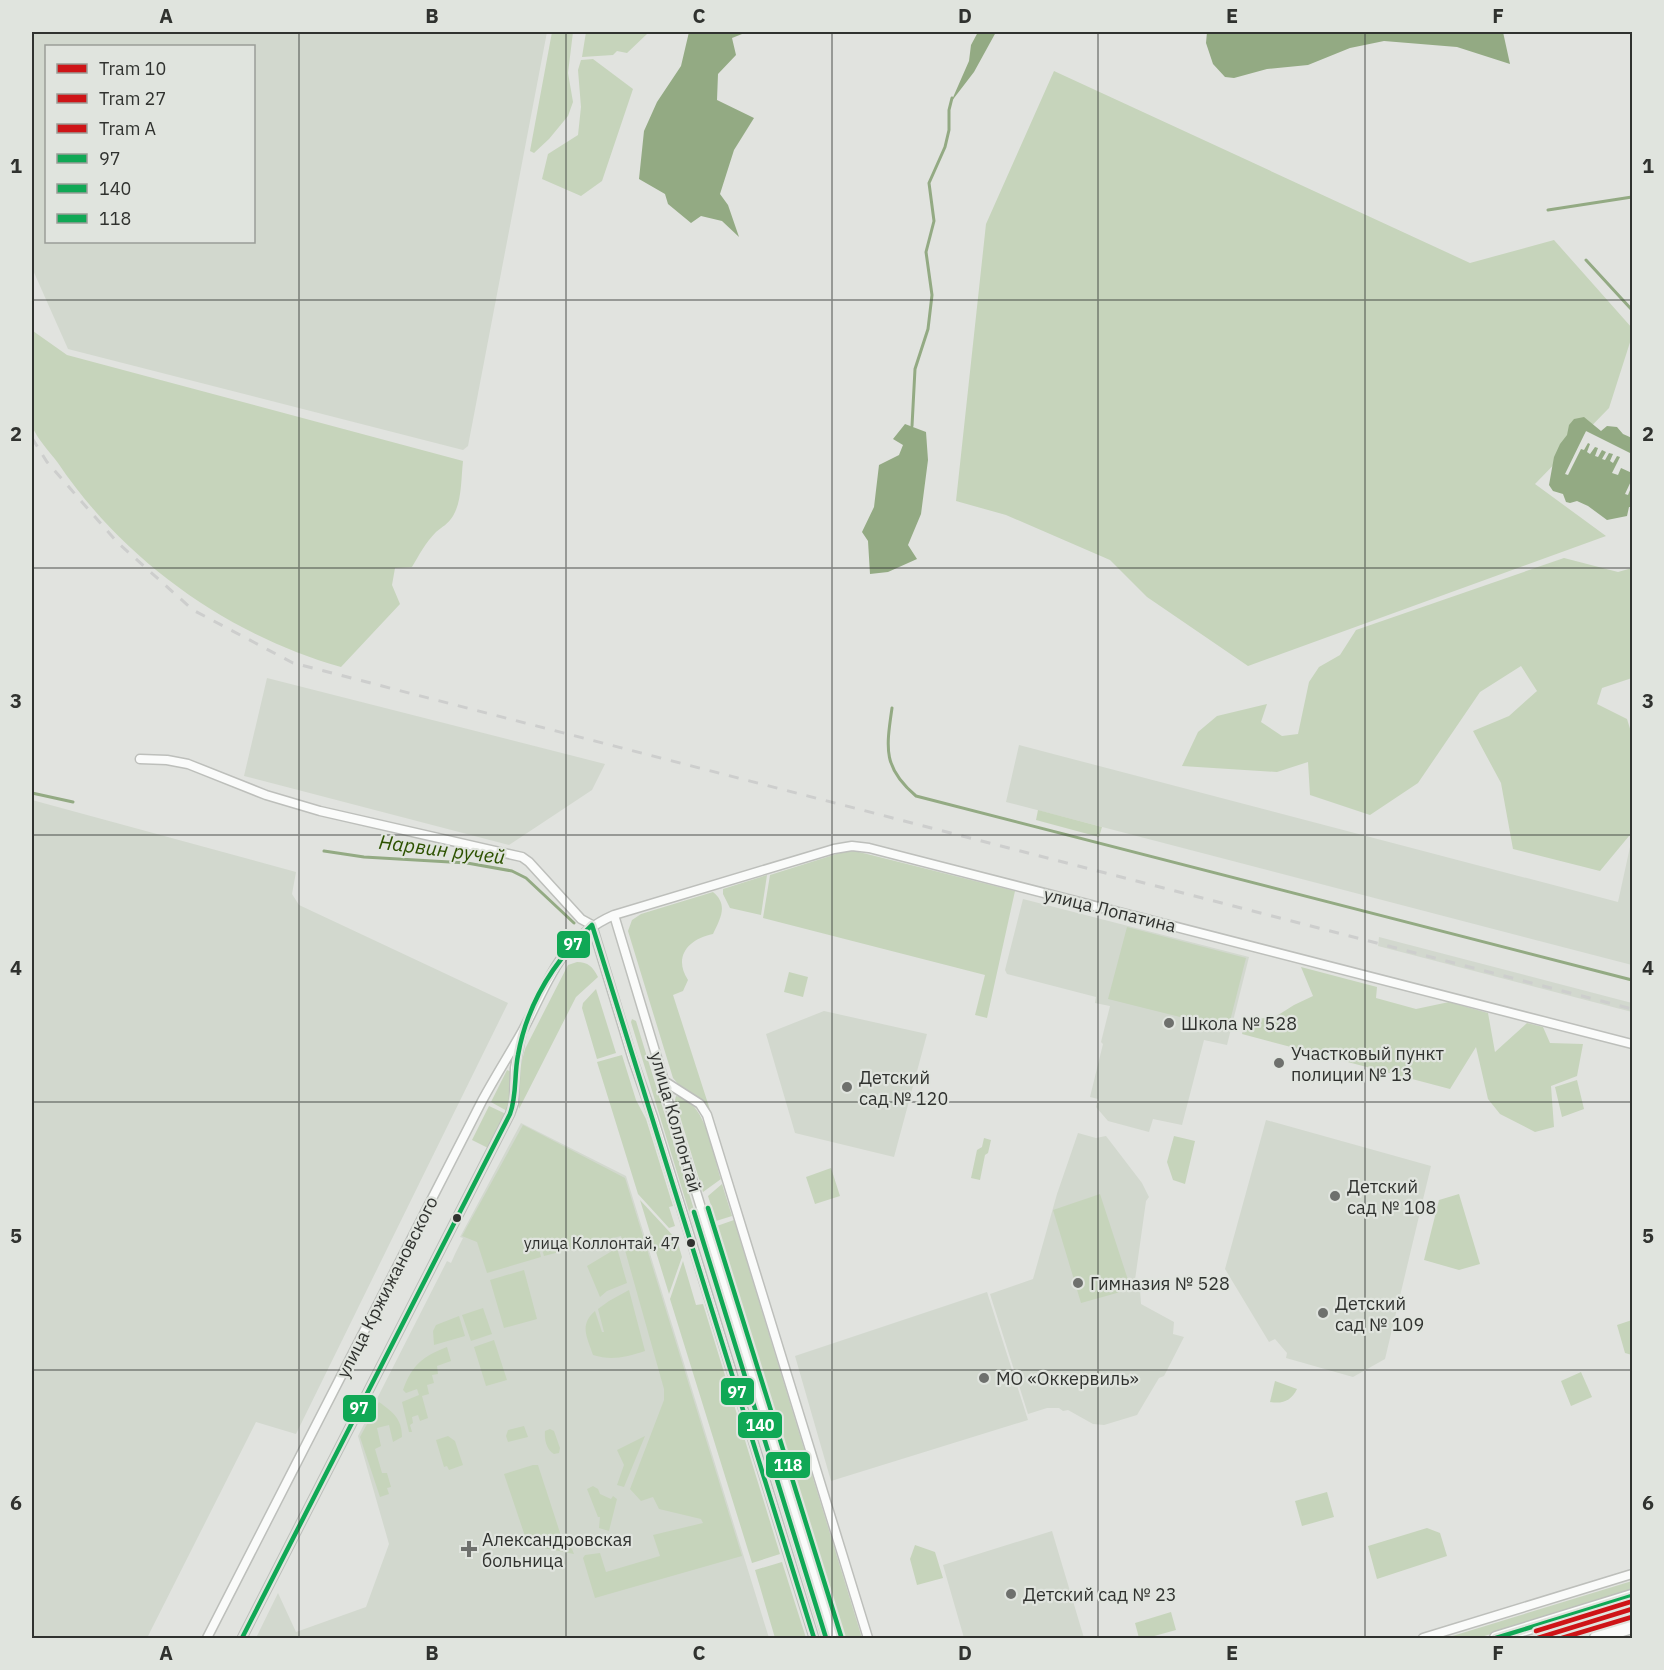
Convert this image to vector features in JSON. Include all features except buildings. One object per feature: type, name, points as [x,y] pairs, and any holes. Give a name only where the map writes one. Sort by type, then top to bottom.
[{"type":"main road","points":[[1496,1638],[1632,1596]]},
{"type":"main road","points":[[1596,1638],[1632,1627]]},
{"type":"street","points":[[140,759],[167,760],[188,764],[266,795],[320,811],[522,857],[581,919],[591,926]]},
{"type":"street","name":"улица Лопатина","points":[[591,926],[614,915],[834,849],[852,846],[1632,1044]]},
{"type":"street","name":"улица Коллонтай","points":[[614,915],[664,1081],[671,1112],[834,1638]]},
{"type":"street","name":"улица Кржижановского","points":[[207,1638],[503,1062],[562,955],[591,926]]},
{"type":"street","name":"улица Коллонтай","points":[[591,926],[653,1117],[814,1638]]},
{"type":"street","name":"улица Кржижановского","points":[[242,1638],[510,1114],[514,1103],[515,1068],[521,1033]]},
{"type":"street","points":[[503,1062],[515,1068]]},
{"type":"street","points":[[664,1081],[700,1104],[707,1115],[868,1638]]},
{"type":"street","points":[[1423,1638],[1632,1574]]},
{"type":"shaded area","points":[[32,32],[547,32],[468,446],[463,450],[68,349],[32,268]]},
{"type":"shaded area","points":[[552,32],[573,32],[568,73],[573,102],[568,116],[534,153],[530,151]]},
{"type":"shaded area","points":[[586,32],[646,32],[647,34],[627,53],[617,51],[613,55],[582,57]]},
{"type":"shaded area","points":[[689,32],[747,32],[732,38],[736,55],[718,74],[717,100],[754,118],[734,150],[720,194],[728,205],[739,237],[722,221],[701,216],[691,223],[668,204],[665,194],[639,179],[644,131],[657,102],[681,66]]},
{"type":"shaded area","points":[[978,32],[996,32],[974,72],[951,102],[969,61],[971,45]]},
{"type":"shaded area","points":[[1207,32],[1503,32],[1510,64],[1457,47],[1384,41],[1350,48],[1308,65],[1267,69],[1234,78],[1225,77],[1213,64],[1206,43]]},
{"type":"shaded area","points":[[593,59],[633,89],[602,181],[581,196],[542,179],[548,154],[578,135],[581,107],[578,70],[581,60]]},
{"type":"shaded area","points":[[1054,71],[1470,263],[1554,240],[1632,328],[1632,336],[1609,408],[1535,484],[1606,536],[1248,666],[1147,597],[1110,560],[1006,515],[956,501],[986,224]]},
{"type":"shaded area","points":[[33,331],[67,355],[463,461],[461,490],[456,510],[449,521],[429,540],[412,567],[395,568],[392,585],[400,604],[341,667],[299,653],[219,614],[182,590],[114,532],[84,499],[40,441],[32,426],[31,345]]},
{"type":"shaded area","points":[[1584,417],[1601,431],[1607,426],[1617,427],[1623,434],[1632,438],[1632,454],[1586,431],[1565,474],[1568,475],[1581,449],[1584,450],[1588,443],[1590,444],[1587,452],[1590,454],[1595,447],[1598,448],[1595,456],[1598,457],[1602,450],[1606,452],[1602,459],[1605,460],[1609,453],[1613,454],[1610,461],[1613,463],[1617,456],[1620,457],[1612,473],[1618,475],[1621,468],[1632,473],[1632,479],[1625,494],[1628,495],[1632,485],[1632,507],[1629,507],[1627,516],[1607,520],[1577,501],[1566,502],[1563,494],[1553,491],[1549,485],[1554,457],[1567,435],[1569,425],[1574,419]]},
{"type":"shaded area","points":[[905,424],[926,432],[928,460],[921,514],[908,545],[917,559],[888,572],[870,574],[868,541],[862,532],[874,507],[879,465],[899,455],[903,445],[893,439]]},
{"type":"shaded area","points":[[1564,558],[1618,572],[1632,568],[1632,678],[1602,688],[1597,704],[1627,719],[1632,735],[1632,836],[1629,836],[1600,871],[1513,849],[1501,783],[1473,731],[1509,716],[1537,691],[1521,666],[1480,692],[1418,783],[1370,815],[1310,795],[1308,762],[1277,772],[1182,766],[1198,732],[1217,716],[1267,704],[1261,722],[1282,736],[1298,734],[1309,682],[1319,667],[1340,655],[1356,630]]},
{"type":"shaded area","points":[[267,678],[605,764],[592,790],[509,845],[244,776]]},
{"type":"shaded area","points":[[1019,745],[1618,902],[1632,838],[1632,965],[1006,802]]},
{"type":"shaded area","points":[[32,800],[296,872],[292,894],[299,905],[508,1003],[296,1434],[256,1422],[147,1638],[32,1638]]},
{"type":"shaded area","points":[[1038,810],[1102,827],[1099,837],[1036,820]]},
{"type":"shaded area","points":[[855,851],[1015,891],[987,1018],[975,1015],[985,975],[763,918],[770,875],[843,852]]},
{"type":"shaded area","points":[[767,875],[761,915],[730,908],[723,889]]},
{"type":"shaded area","points":[[713,892],[722,907],[718,923],[713,934],[696,940],[685,950],[682,964],[688,980],[683,991],[673,995],[711,1113],[701,1100],[673,1078],[628,931],[632,920],[641,914]]},
{"type":"shaded area","name":"Школа № 528","points":[[1023,899],[1249,957],[1227,1045],[1204,1040],[1182,1125],[1153,1119],[1149,1132],[1108,1121],[1096,1107],[1098,1099],[1090,1097],[1110,1006],[1095,1003],[1096,997],[1007,974],[1005,970]]},
{"type":"shaded area","points":[[1127,927],[1246,958],[1228,1029],[1108,999]]},
{"type":"shaded area","points":[[1379,937],[1632,1003],[1632,1012],[1378,946]]},
{"type":"shaded area","points":[[577,962],[590,966],[598,977],[576,997],[519,1109],[520,1068],[525,1049],[568,965]]},
{"type":"shaded area","points":[[1301,967],[1377,987],[1376,998],[1416,1009],[1449,1002],[1488,1013],[1495,1052],[1527,1023],[1543,1027],[1550,1043],[1583,1044],[1577,1076],[1551,1086],[1554,1127],[1535,1132],[1500,1114],[1488,1099],[1476,1047],[1450,1089],[1242,1034],[1246,1020],[1275,1017],[1313,996]]},
{"type":"shaded area","points":[[789,972],[808,977],[803,997],[784,992]]},
{"type":"shaded area","points":[[596,989],[616,1053],[597,1059],[582,1008],[583,1003]]},
{"type":"shaded area","name":"Детский сад № 120","points":[[824,1011],[927,1034],[894,1157],[795,1133],[766,1034]]},
{"type":"shaded area","points":[[632,1019],[636,1021],[699,1226],[694,1228],[631,1022]]},
{"type":"shaded area","points":[[622,1055],[636,1100],[646,1119],[673,1206],[669,1207],[675,1226],[669,1228],[638,1194],[597,1062]]},
{"type":"shaded area","points":[[507,1070],[512,1072],[510,1105],[507,1111],[491,1102]]},
{"type":"shaded area","points":[[1577,1080],[1584,1109],[1562,1117],[1555,1087]]},
{"type":"shaded area","points":[[676,1096],[695,1107],[711,1143],[721,1179],[703,1192],[675,1100]]},
{"type":"shaded area","points":[[489,1106],[506,1114],[488,1148],[472,1140]]},
{"type":"shaded area","points":[[1266,1120],[1431,1166],[1385,1359],[1353,1377],[1286,1358],[1287,1353],[1275,1339],[1269,1342],[1225,1269]]},
{"type":"shaded area","points":[[521,1123],[626,1176],[769,1638],[256,1638],[278,1593],[296,1632],[366,1607],[389,1544],[358,1436],[447,1261],[451,1263],[463,1238],[460,1237]]},
{"type":"shaded area","points":[[523,1125],[625,1178],[742,1556],[595,1598],[583,1558],[585,1555],[600,1553],[606,1572],[660,1556],[653,1535],[703,1523],[701,1519],[659,1509],[653,1497],[641,1501],[630,1489],[664,1400],[664,1389],[621,1236],[544,1256],[539,1240],[537,1240],[541,1257],[487,1273],[477,1242],[462,1236]]},
{"type":"shaded area","name":"Гимназия № 528","points":[[1078,1133],[1096,1138],[1106,1136],[1142,1183],[1149,1197],[1146,1201],[1134,1287],[1140,1290],[1141,1304],[1174,1322],[1173,1334],[1184,1337],[1164,1376],[1159,1378],[1137,1415],[1104,1425],[1093,1424],[1068,1410],[1063,1411],[1059,1408],[1047,1408],[1028,1414],[990,1294],[1033,1279],[1057,1194]]},
{"type":"shaded area","points":[[1174,1136],[1195,1141],[1185,1184],[1173,1180],[1167,1162]]},
{"type":"shaded area","points":[[984,1138],[991,1140],[988,1153],[985,1155],[980,1180],[971,1178],[977,1150],[982,1147]]},
{"type":"shaded area","points":[[831,1168],[840,1196],[815,1204],[806,1177]]},
{"type":"shaded area","points":[[722,1184],[732,1216],[716,1221],[708,1196]]},
{"type":"shaded area","points":[[1100,1194],[1131,1289],[1081,1303],[1053,1210]]},
{"type":"shaded area","points":[[1459,1194],[1480,1264],[1459,1270],[1424,1260],[1439,1200]]},
{"type":"shaded area","points":[[640,1200],[677,1240],[682,1257],[669,1294]]},
{"type":"shaded area","points":[[734,1220],[862,1638],[840,1638],[714,1227]]},
{"type":"shaded area","points":[[700,1231],[826,1638],[821,1638],[696,1232]]},
{"type":"shaded area","points":[[617,1248],[627,1283],[607,1291],[600,1297],[587,1266]]},
{"type":"shaded area","points":[[683,1261],[696,1305],[703,1304],[780,1554],[752,1563],[670,1299]]},
{"type":"shaded area","points":[[524,1270],[537,1319],[504,1328],[490,1280]]},
{"type":"shaded area","points":[[629,1290],[645,1351],[606,1358],[593,1355],[586,1332],[587,1321],[595,1311],[602,1332],[604,1332],[598,1309]]},
{"type":"shaded area","points":[[987,1292],[1028,1420],[831,1481],[795,1356]]},
{"type":"shaded area","points":[[483,1308],[492,1334],[471,1341],[462,1315]]},
{"type":"shaded area","points":[[459,1316],[465,1336],[434,1345],[433,1331],[436,1325]]},
{"type":"shaded area","points":[[1632,1320],[1632,1355],[1625,1353],[1617,1325]]},
{"type":"shaded area","points":[[494,1340],[507,1380],[486,1386],[474,1347]]},
{"type":"shaded area","points":[[447,1347],[451,1361],[437,1366],[438,1374],[432,1375],[434,1383],[427,1385],[429,1394],[422,1396],[428,1418],[420,1421],[418,1415],[412,1417],[413,1423],[410,1425],[412,1432],[409,1432],[402,1402],[419,1395],[417,1389],[406,1393],[403,1390],[406,1381],[419,1362]]},
{"type":"shaded area","points":[[1581,1372],[1592,1397],[1571,1406],[1561,1381]]},
{"type":"shaded area","points":[[1275,1381],[1297,1389],[1286,1401],[1270,1402]]},
{"type":"shaded area","points":[[379,1402],[396,1416],[402,1431],[402,1437],[393,1442],[389,1425],[377,1428],[381,1446],[375,1449],[382,1473],[387,1473],[391,1487],[387,1488],[389,1494],[380,1497],[360,1437]]},
{"type":"shaded area","points":[[524,1426],[528,1437],[508,1442],[506,1436],[508,1430]]},
{"type":"shaded area","points":[[550,1429],[554,1431],[560,1448],[559,1453],[554,1454],[546,1444],[545,1431]]},
{"type":"shaded area","points":[[448,1436],[455,1441],[463,1465],[449,1470],[447,1466],[444,1467],[436,1440]]},
{"type":"shaded area","points":[[645,1436],[624,1487],[617,1485],[624,1465],[617,1450]]},
{"type":"shaded area","points":[[538,1465],[563,1542],[572,1549],[574,1554],[528,1545],[504,1474]]},
{"type":"shaded area","points":[[593,1486],[600,1494],[617,1499],[609,1531],[599,1528],[600,1517],[598,1517],[587,1489]]},
{"type":"shaded area","points":[[1327,1492],[1334,1517],[1302,1526],[1295,1501]]},
{"type":"shaded area","points":[[1427,1528],[1440,1533],[1447,1556],[1377,1579],[1368,1546]]},
{"type":"shaded area","name":"Детский сад № 23","points":[[1052,1531],[1084,1638],[964,1638],[943,1565]]},
{"type":"shaded area","points":[[915,1545],[935,1552],[943,1578],[917,1585],[910,1559]]},
{"type":"shaded area","points":[[782,1562],[806,1638],[775,1638],[755,1570]]},
{"type":"shaded area","points":[[1632,1581],[1632,1591],[1478,1638],[1446,1638]]},
{"type":"shaded area","points":[[1171,1612],[1176,1630],[1139,1638],[1135,1623]]},
{"type":"waterway","name":"Нарвин ручей","points":[[912,426],[915,369],[928,329],[932,295],[926,252],[934,221],[929,183],[945,147],[952,98]]},
{"type":"waterway","points":[[1548,210],[1632,197]]},
{"type":"waterway","points":[[1586,260],[1632,310]]},
{"type":"waterway","points":[[892,708],[889,757],[897,776],[916,796],[1632,980]]},
{"type":"waterway","name":"Нарвин ручей","points":[[32,793],[73,802]]},
{"type":"waterway","name":"Нарвин ручей","points":[[324,851],[364,857],[467,863],[512,871],[526,878],[574,923]]},
{"type":"railway","points":[[32,438],[47,462],[117,542],[193,610],[293,663],[1632,1009]]},
{"type":"tram line","name":"А","points":[[1536,1631],[1630,1602]]},
{"type":"tram line","name":"10","points":[[1538,1638],[1632,1609]]},
{"type":"tram line","name":"27","points":[[1562,1638],[1632,1617]]},
{"type":"transit line","name":"97","points":[[242,1638],[510,1114],[514,1100],[522,1036],[544,984],[566,953],[592,925],[814,1638]]},
{"type":"transit line","name":"118","points":[[708,1208],[841,1636]]},
{"type":"transit line","name":"140","points":[[694,1212],[826,1638]]},
{"type":"transit line","name":"97","points":[[1496,1638],[1632,1596]]},
{"type":"place","name":"Школа № 528","points":[[1169,1023]]},
{"type":"place","name":"Участковый пункт полиции № 13","points":[[1279,1063]]},
{"type":"place","name":"Детский сад № 120","points":[[847,1087]]},
{"type":"place","name":"Детский сад № 108","points":[[1335,1196]]},
{"type":"place","name":"улица Коллонтай, 47","points":[[691,1243]]},
{"type":"place","name":"Гимназия № 528","points":[[1078,1283]]},
{"type":"place","name":"Детский сад № 109","points":[[1323,1313]]},
{"type":"place","name":"МО «Оккервиль»","points":[[984,1378]]},
{"type":"place","name":"Александровская больница","points":[[469,1549]]},
{"type":"place","name":"Детский сад № 23","points":[[1011,1594]]}]
